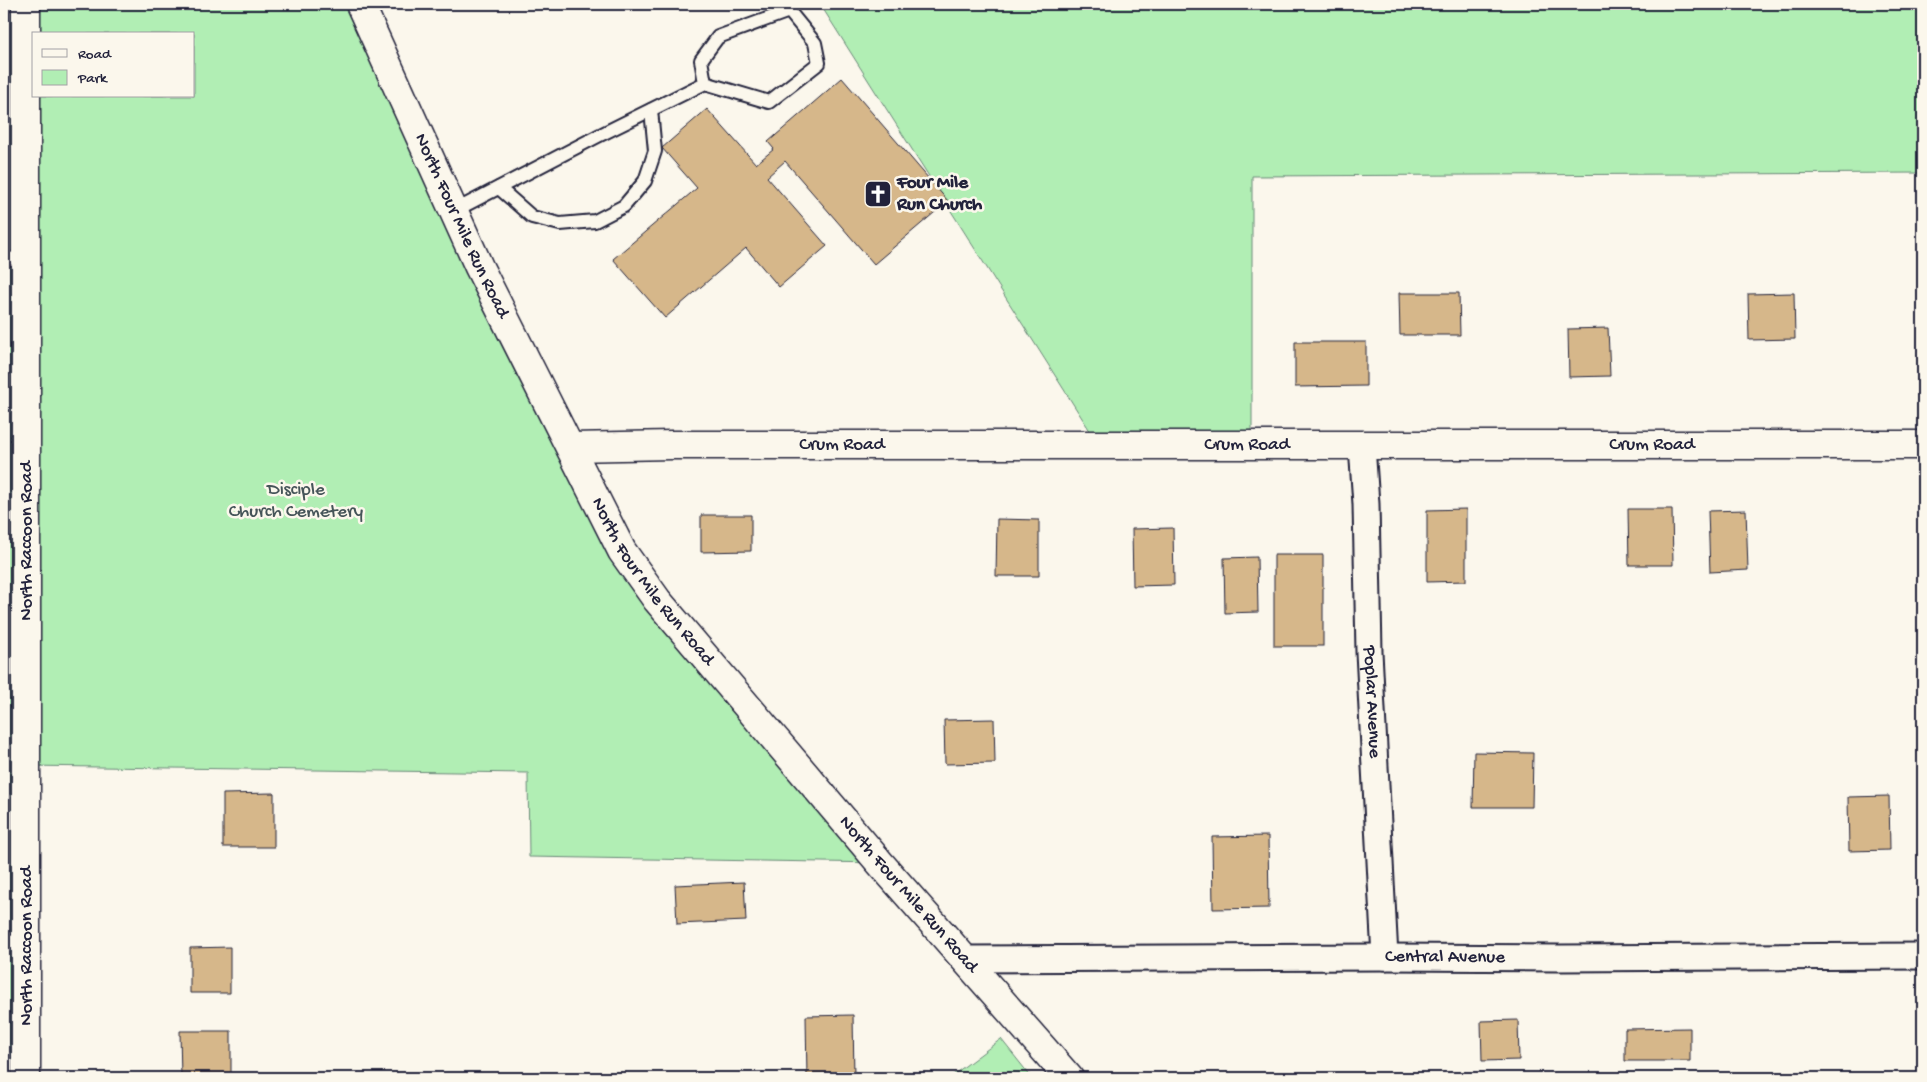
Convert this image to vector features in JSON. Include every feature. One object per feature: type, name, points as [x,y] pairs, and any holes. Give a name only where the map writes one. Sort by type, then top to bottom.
[{"type":"street","name":"North Raccoon Road","points":[[26,4],[15,259],[15,941],[26,1078]]},
{"type":"street","name":"North Four Mile Run Road","points":[[360,4],[479,267],[622,551],[657,600],[880,863],[1069,1078]]},
{"type":"street","name":"Crum Road","points":[[571,448],[672,445],[1923,445]]},
{"type":"street","name":"Poplar Avenue","points":[[1362,446],[1366,504],[1369,652],[1385,957]]},
{"type":"street","name":"Central Avenue","points":[[966,959],[1923,956]]},
{"type":"lane","points":[[454,211],[705,83],[770,102],[819,63],[815,43],[789,11],[718,37],[701,60],[705,83]]},
{"type":"lane","points":[[499,188],[532,216],[560,224],[595,221],[624,206],[645,182],[655,152],[650,110]]},
{"type":"green space","name":"Disciple Church Cemetery","points":[[4,4],[360,4],[622,551],[880,863],[529,857],[528,773],[28,766],[27,1078],[4,1078]]},
{"type":"green space","points":[[820,4],[1923,4],[1923,173],[1252,176],[1252,446],[1099,445]]},
{"type":"green space","points":[[1001,1039],[1032,1078],[949,1078]]},
{"type":"building","name":"Four Mile Run Church","points":[[842,78],[948,201],[874,264],[785,161],[767,177],[827,246],[779,287],[746,248],[665,318],[613,259],[697,188],[662,148],[707,109],[756,164],[774,149],[768,142]]},
{"type":"building","points":[[1399,293],[1459,293],[1460,335],[1400,335]]},
{"type":"building","points":[[1794,293],[1795,339],[1749,340],[1748,294]]},
{"type":"building","points":[[1608,328],[1610,376],[1569,377],[1568,329]]},
{"type":"building","points":[[1295,342],[1366,342],[1366,386],[1295,387]]},
{"type":"building","points":[[1466,509],[1466,581],[1427,582],[1427,510]]},
{"type":"building","points":[[1628,509],[1672,509],[1673,565],[1629,565]]},
{"type":"building","points":[[1746,510],[1748,570],[1710,572],[1708,511]]},
{"type":"building","points":[[701,515],[751,515],[751,551],[701,552]]},
{"type":"building","points":[[997,519],[1039,520],[1039,576],[996,576]]},
{"type":"building","points":[[1173,528],[1174,585],[1133,586],[1132,529]]},
{"type":"building","points":[[1274,555],[1323,555],[1323,646],[1274,646]]},
{"type":"building","points":[[1257,557],[1258,612],[1225,613],[1224,558]]},
{"type":"building","points":[[994,719],[995,763],[945,764],[944,720]]},
{"type":"building","points":[[1474,752],[1533,753],[1532,807],[1473,807]]},
{"type":"building","points":[[274,793],[274,847],[223,847],[223,794]]},
{"type":"building","points":[[1889,796],[1890,850],[1849,851],[1848,797]]},
{"type":"building","points":[[1268,836],[1269,908],[1213,909],[1212,837]]},
{"type":"building","points":[[744,882],[746,921],[677,924],[675,885]]},
{"type":"building","points":[[230,947],[230,993],[190,993],[190,948]]},
{"type":"building","points":[[853,1015],[854,1078],[807,1078],[806,1016]]},
{"type":"building","points":[[1518,1020],[1519,1060],[1482,1061],[1481,1021]]},
{"type":"building","points":[[1690,1028],[1690,1061],[1625,1061],[1625,1029]]},
{"type":"building","points":[[180,1031],[231,1031],[231,1078],[181,1078]]},
{"type":"place","name":"Four Mile Run Church","points":[[878,194]]}]
